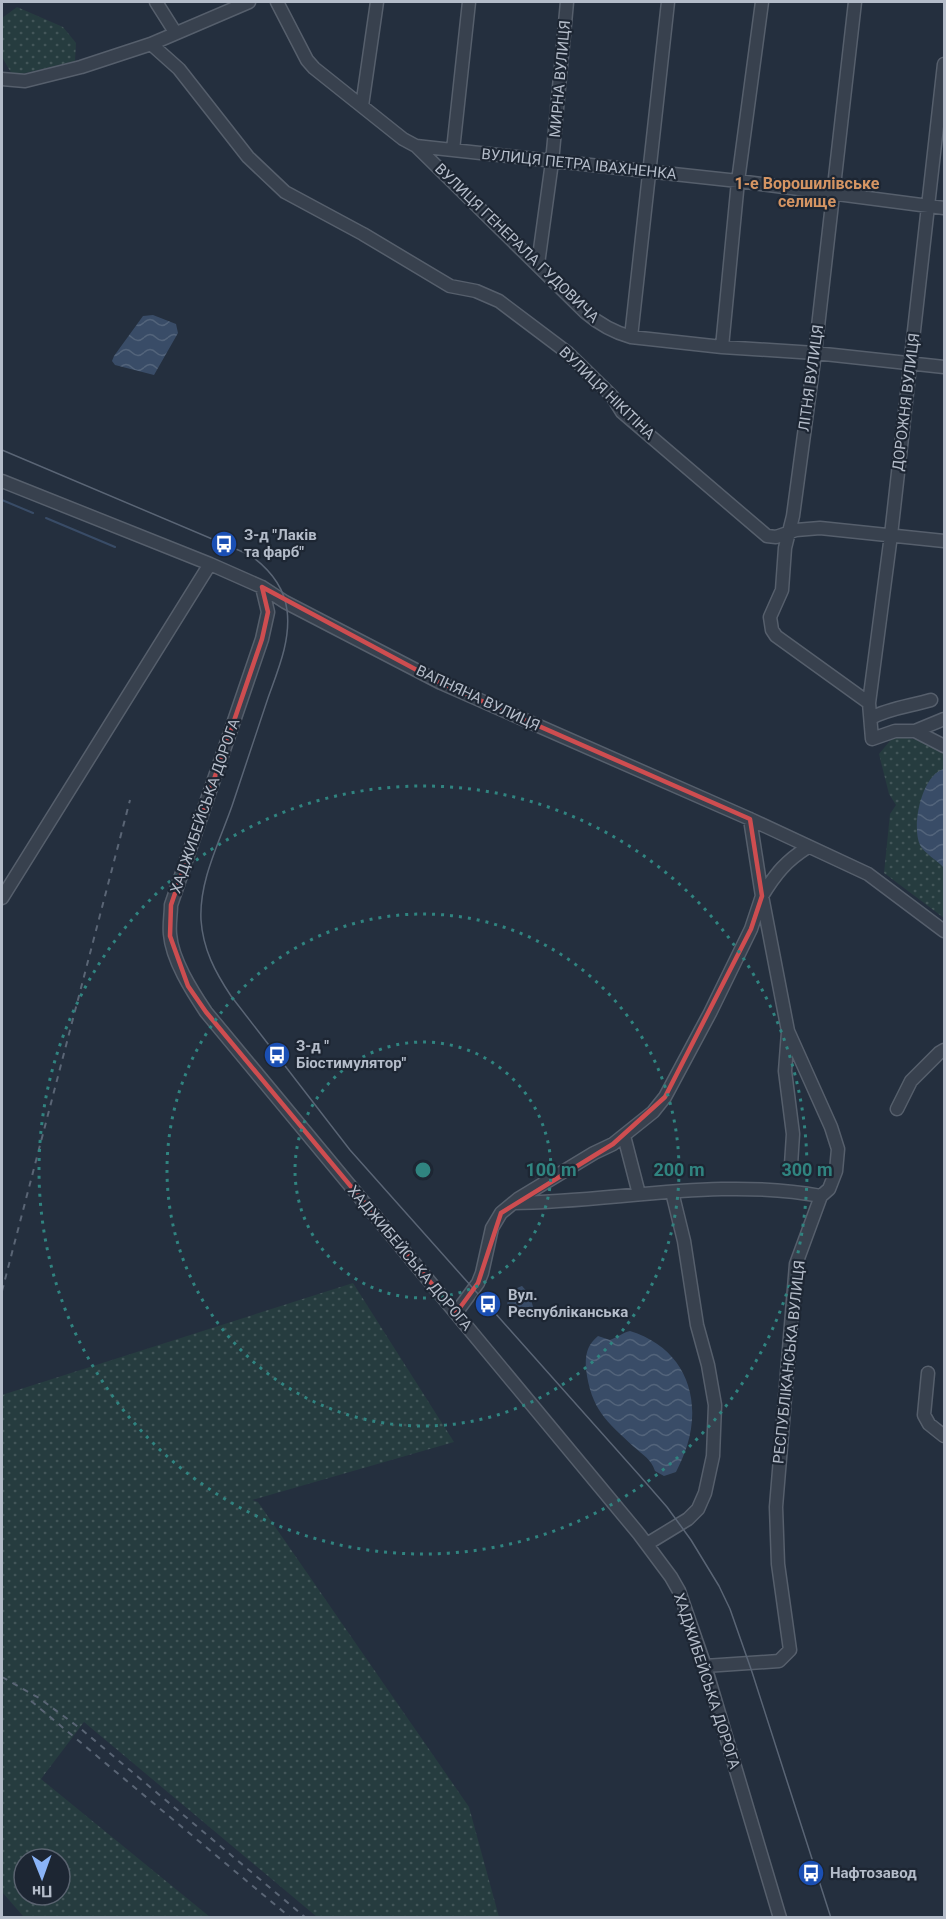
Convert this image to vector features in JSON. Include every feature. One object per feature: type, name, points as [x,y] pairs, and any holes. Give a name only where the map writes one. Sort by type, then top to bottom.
[{"type":"street","points":[[156,2],[175,32]]},
{"type":"street","points":[[2,79],[25,81],[81,67],[151,44],[249,2]]},
{"type":"street","name":"ВУЛИЦЯ ПЕТРА ІВАХНЕНКА","points":[[278,2],[307,60],[322,75],[403,139],[416,146],[738,181],[945,208]]},
{"type":"street","points":[[363,106],[377,2]]},
{"type":"street","points":[[453,150],[469,2]]},
{"type":"street","name":"МИРНА ВУЛИЦЯ","points":[[538,264],[552,162],[567,2]]},
{"type":"street","points":[[631,337],[668,2]]},
{"type":"street","points":[[723,347],[738,181],[762,2]]},
{"type":"street","name":"ЛІТНЯ ВУЛИЦЯ","points":[[855,2],[815,353],[792,516],[785,548],[782,590],[770,617],[772,630],[776,636],[869,703]]},
{"type":"street","name":"ВУЛИЦЯ НІКІТІНА","points":[[151,44],[179,69],[248,157],[285,192],[363,234],[450,286],[476,291],[499,301],[568,353],[612,396],[622,412],[761,532],[771,538],[789,532],[820,528],[945,541]]},
{"type":"street","name":"ДОРОЖНЯ ВУЛИЦЯ","points":[[915,730],[895,731],[872,739],[869,703],[891,534],[945,64]]},
{"type":"street","name":"ВУЛИЦЯ ГЕНЕРАЛА ГУДОВИЧА","points":[[416,146],[596,321],[609,329],[631,337],[945,367]]},
{"type":"street","name":"ВАПНЯНА ВУЛИЦЯ","points":[[2,481],[262,587],[285,602],[441,683],[750,819],[868,874],[945,932]]},
{"type":"street","points":[[2,898],[210,564]]},
{"type":"street","name":"ХАДЖИБЕЙСЬКА ДОРОГА","points":[[262,587],[268,612],[262,639],[171,905],[170,936],[188,986],[206,1012],[647,1544],[671,1577],[679,1591],[705,1666],[780,1917]]},
{"type":"street","points":[[871,718],[883,711],[910,707],[931,700]]},
{"type":"street","points":[[915,730],[943,720]]},
{"type":"street","points":[[915,730],[945,746]]},
{"type":"street","name":"РЕСПУБЛІКАНСЬКА ВУЛИЦЯ","points":[[705,1666],[779,1661],[790,1650],[778,1564],[776,1507],[796,1264],[821,1196],[829,1189],[836,1171],[838,1149],[831,1127],[788,1031],[750,819]]},
{"type":"street","points":[[456,1313],[478,1283],[496,1220],[501,1213],[513,1203],[594,1153],[613,1144],[653,1112],[665,1097],[751,929],[762,896],[776,873],[792,857],[808,847]]},
{"type":"street","points":[[788,1031],[785,1071],[793,1134],[791,1165]]},
{"type":"street","points":[[897,1108],[911,1081],[939,1053],[945,1050]]},
{"type":"street","points":[[624,1136],[639,1194]]},
{"type":"street","points":[[513,1203],[672,1192],[765,1190],[821,1196]]},
{"type":"street","points":[[647,1544],[688,1519],[698,1509],[705,1493],[713,1456],[715,1405],[708,1365],[697,1325],[684,1241],[672,1192]]},
{"type":"street","points":[[928,1373],[924,1415],[929,1424],[945,1436]]},
{"type":"highlighted area","points":[[262,587],[441,683],[750,819],[762,896],[751,929],[665,1097],[613,1144],[501,1213],[478,1283],[456,1313],[206,1012],[188,986],[170,936],[171,905],[262,639],[268,612]]},
{"type":"green space","points":[[17,7],[63,27],[76,43],[75,61],[13,76],[2,57],[2,18]]},
{"type":"green space","points":[[894,736],[920,741],[944,751],[944,918],[884,873],[890,814],[896,805],[889,794],[879,754]]},
{"type":"green space","points":[[353,1283],[454,1442],[252,1500],[258,1502],[469,1807],[499,1917],[317,1917],[84,1722],[41,1779],[210,1917],[22,1917],[15,1907],[72,1907],[72,1847],[12,1847],[12,1903],[2,1892],[2,1395]]},
{"type":"water","points":[[153,315],[176,324],[178,333],[154,375],[115,365],[112,361],[114,356],[143,316]]},
{"type":"water","points":[[944,769],[944,868],[920,845],[917,826],[924,790],[936,773]]},
{"type":"water","points":[[522,1286],[530,1295],[533,1307],[512,1307],[510,1310],[507,1308],[509,1297],[515,1289]]},
{"type":"water","points":[[630,1331],[648,1338],[663,1348],[684,1375],[690,1391],[691,1427],[687,1446],[676,1472],[664,1476],[655,1471],[651,1463],[601,1413],[588,1383],[586,1359],[591,1343],[598,1336],[610,1340]]},
{"type":"waterway","points":[[2,500],[33,513]]},
{"type":"waterway","points":[[46,518],[115,547]]},
{"type":"tram line","points":[[2,450],[250,555],[269,572],[279,585],[285,601],[288,621],[283,655],[203,891],[202,931],[211,960],[231,996],[350,1150],[640,1476],[691,1540],[730,1609],[831,1918]]},
{"type":"railway","points":[[2,1291],[130,800]]},
{"type":"railway","points":[[2,1677],[39,1698],[81,1729],[306,1918]]},
{"type":"railway","points":[[31,1701],[291,1918]]},
{"type":"place","name":"З-д \"Лаків та фарб\"","points":[[224,544]]},
{"type":"place","name":"З-д \" Біостимулятор\"","points":[[277,1055]]},
{"type":"place","name":"Вул. Республіканська","points":[[488,1304]]},
{"type":"place","name":"Нафтозавод","points":[[811,1873]]},
{"type":"district","name":"1-е Ворошилівське селище","points":[[807,192]]}]
